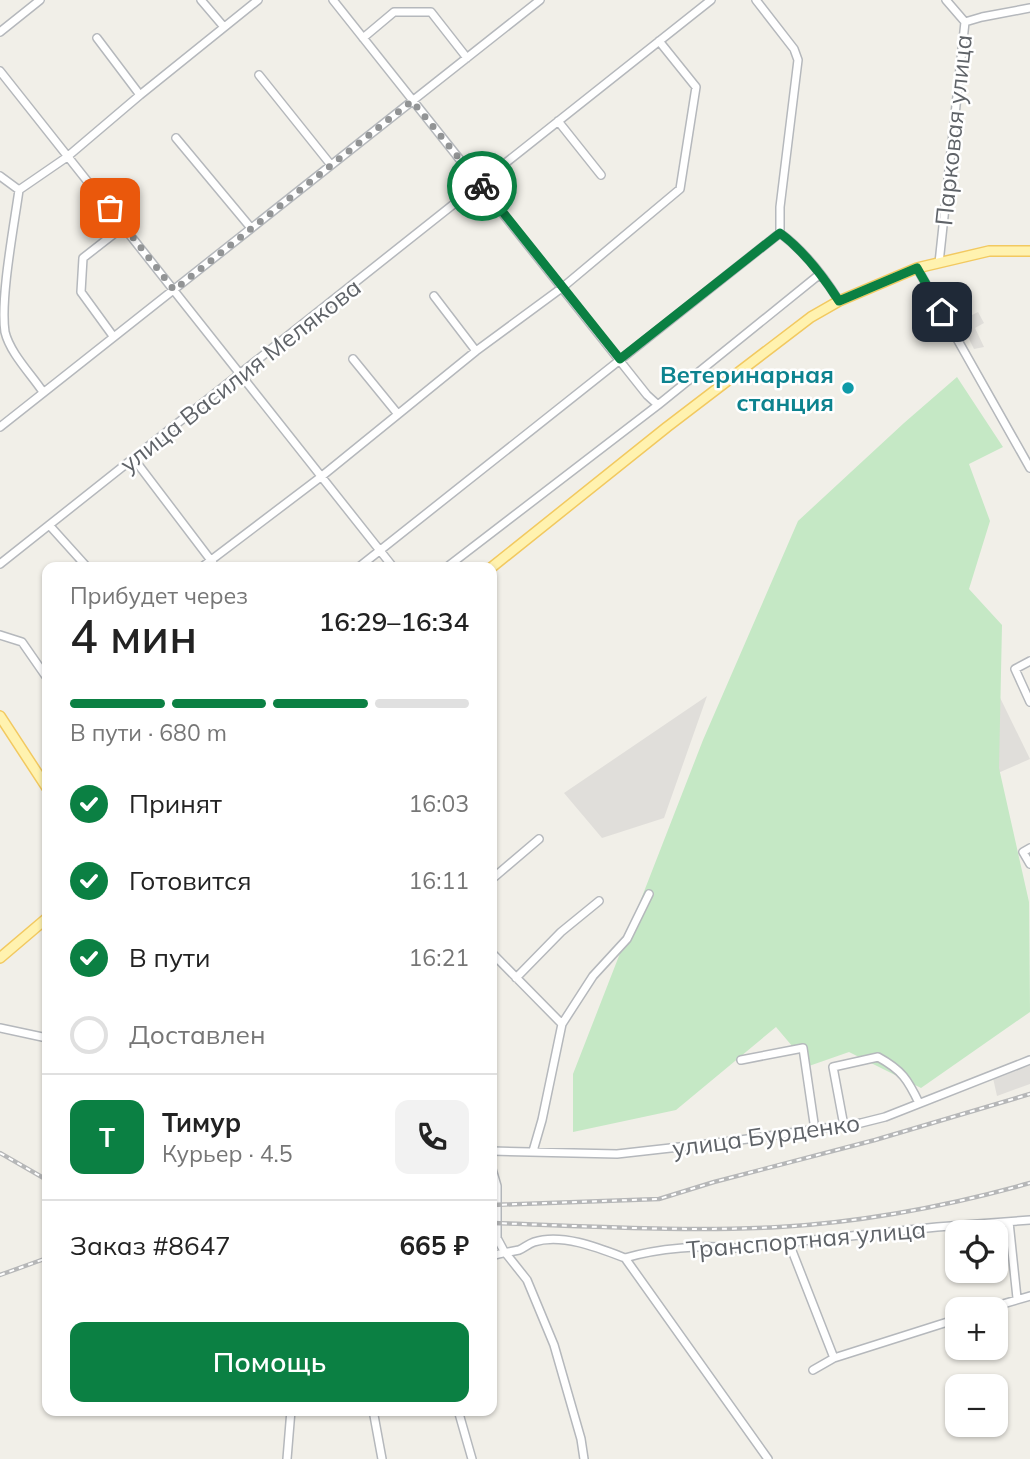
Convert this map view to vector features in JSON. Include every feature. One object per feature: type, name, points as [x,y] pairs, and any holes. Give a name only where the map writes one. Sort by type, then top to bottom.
[{"type":"main road","points":[[497,563],[779,340],[839,301],[917,268],[989,251],[1030,251]]},
{"type":"main road","points":[[0,716],[42,780]]},
{"type":"main road","points":[[0,958],[42,922]]},
{"type":"street","points":[[0,32],[40,0]]},
{"type":"street","points":[[201,0],[224,27]]},
{"type":"street","points":[[43,391],[5,334],[2,317],[19,190],[67,157],[140,94],[258,0]]},
{"type":"street","points":[[333,0],[647,395],[659,405]]},
{"type":"street","points":[[0,427],[540,0]]},
{"type":"street","name":"улица Василия Мелякова","points":[[0,564],[711,0]]},
{"type":"street","points":[[756,0],[794,49],[797,60],[780,207],[780,233]]},
{"type":"street","points":[[946,0],[965,22]]},
{"type":"street","name":"Парковая улица","points":[[939,263],[965,22],[1030,8]]},
{"type":"street","points":[[363,38],[394,12],[431,12],[467,58]]},
{"type":"street","points":[[97,38],[140,94]]},
{"type":"street","points":[[215,562],[397,413],[563,287],[680,189],[696,88],[659,41]]},
{"type":"street","points":[[0,71],[389,562]]},
{"type":"street","points":[[259,75],[331,165]]},
{"type":"street","points":[[558,121],[601,175]]},
{"type":"street","points":[[176,138],[251,228]]},
{"type":"street","points":[[0,176],[19,190]]},
{"type":"street","points":[[113,336],[81,292],[83,258],[124,226]]},
{"type":"street","points":[[780,233],[794,243],[839,301]]},
{"type":"street","points":[[365,562],[780,233]]},
{"type":"street","points":[[917,268],[1030,468]]},
{"type":"street","points":[[454,562],[659,405],[820,274]]},
{"type":"street","points":[[434,296],[476,351]]},
{"type":"street","points":[[353,359],[397,413]]},
{"type":"street","points":[[134,459],[211,562]]},
{"type":"street","points":[[50,526],[82,562]]},
{"type":"street","points":[[0,635],[22,642],[42,671]]},
{"type":"street","points":[[1030,661],[1015,669],[1030,702]]},
{"type":"street","points":[[497,875],[538,839]]},
{"type":"street","points":[[1026,850],[1030,864]]},
{"type":"street","points":[[533,1151],[562,1024],[593,976],[627,939],[649,894]]},
{"type":"street","points":[[516,978],[561,932],[599,901]]},
{"type":"street","points":[[497,958],[562,1024]]},
{"type":"street","points":[[0,1028],[42,1037]]},
{"type":"street","points":[[741,1060],[803,1048],[815,1130]]},
{"type":"street","points":[[844,1126],[833,1067],[878,1057],[897,1067],[909,1082],[919,1103]]},
{"type":"street","name":"улица Бурденко","points":[[497,1151],[617,1154],[844,1126],[885,1117],[1030,1060]]},
{"type":"street","points":[[497,1186],[498,1238],[504,1251],[527,1280],[554,1345],[582,1439],[584,1459]]},
{"type":"street","name":"Транспортная улица","points":[[625,1258],[643,1253],[789,1243],[1030,1220]]},
{"type":"street","points":[[1009,1222],[1017,1298]]},
{"type":"street","points":[[497,1254],[518,1250],[535,1241],[558,1240],[596,1247],[625,1258],[768,1459]]},
{"type":"street","points":[[789,1243],[834,1358]]},
{"type":"street","points":[[1008,1301],[1030,1296]]},
{"type":"street","points":[[813,1370],[834,1358],[945,1323]]},
{"type":"street","points":[[287,1459],[291,1416]]},
{"type":"street","points":[[374,1416],[382,1459]]},
{"type":"street","points":[[460,1416],[472,1459]]},
{"type":"shaded area","points":[[978,312],[984,323],[975,328],[984,347],[974,349],[960,321]]},
{"type":"shaded area","points":[[966,628],[1030,759],[998,773]]},
{"type":"shaded area","points":[[707,696],[664,818],[602,838],[564,793]]},
{"type":"shaded area","points":[[1030,1062],[1030,1084],[997,1096],[993,1078]]},
{"type":"green space","points":[[957,377],[1003,447],[969,464],[990,521],[969,589],[1002,625],[999,768],[1029,902],[1030,1012],[921,1088],[849,1052],[809,1066],[776,1027],[676,1110],[573,1132],[573,1074],[703,740],[798,521]]},
{"type":"railway","points":[[497,1205],[659,1199],[1030,1094]]},
{"type":"railway","points":[[0,1153],[42,1177]]},
{"type":"railway","points":[[497,1223],[671,1229],[779,1227],[906,1212],[1030,1183]]},
{"type":"railway","points":[[0,1275],[42,1260]]},
{"type":"way so far","points":[[110,208],[174,290],[412,101],[482,186]]},
{"type":"place","name":"Ветеринарная станция","points":[[848,388]]},
{"type":"route","points":[[482,186],[620,359],[780,233],[794,243],[839,301],[917,268],[942,312]]}]
